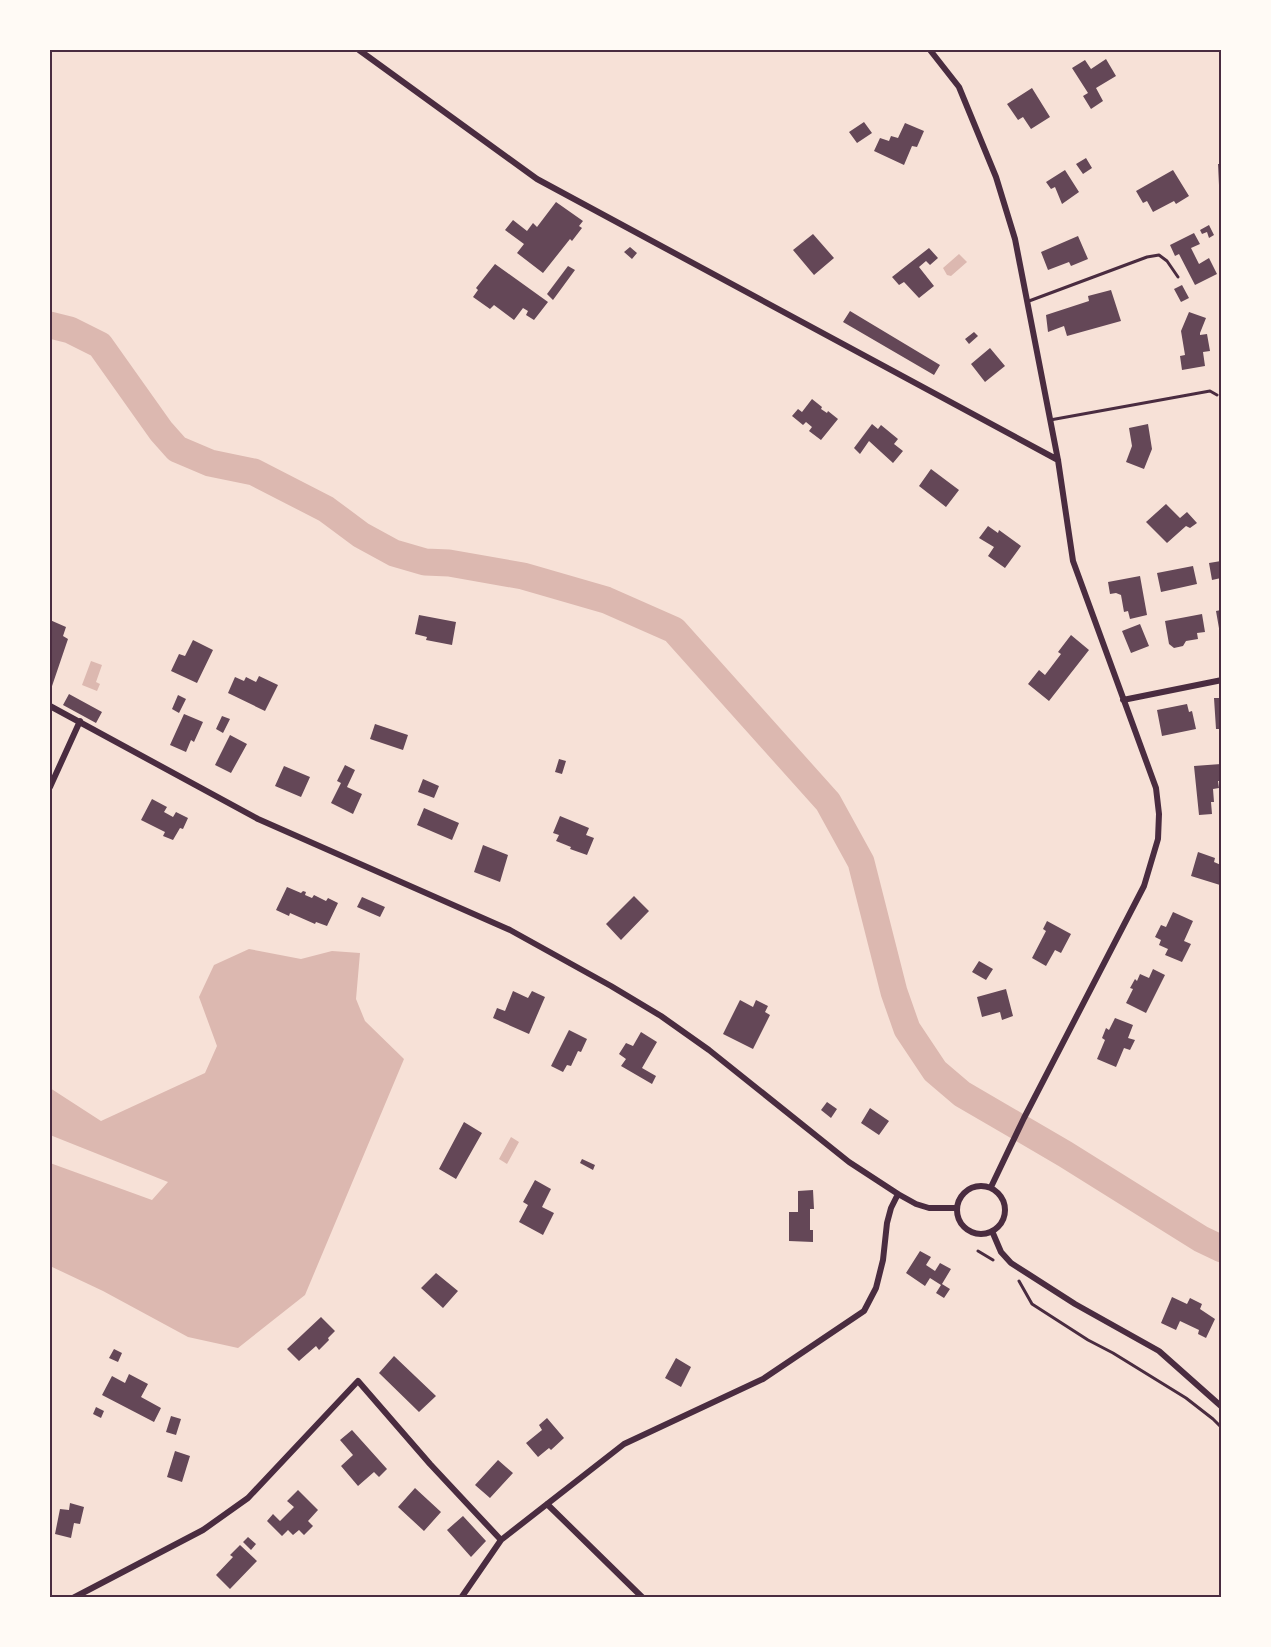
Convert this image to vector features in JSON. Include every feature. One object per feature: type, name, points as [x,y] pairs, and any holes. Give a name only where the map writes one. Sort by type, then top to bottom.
[{"type":"street","points":[[359,50],[537,179],[1058,460]]},
{"type":"street","points":[[930,50],[959,87],[996,177],[1015,239],[1058,460],[1073,561],[1156,788],[1159,814],[1158,839],[1144,886],[1024,1118],[991,1187]]},
{"type":"street","points":[[1123,700],[1221,680]]},
{"type":"street","points":[[50,706],[258,819],[510,930],[661,1016],[709,1050],[849,1162],[898,1194],[929,1208],[956,1208]]},
{"type":"street","points":[[50,787],[80,721]]},
{"type":"street","points":[[983,1185],[991,1187],[1002,1198],[1005,1213],[1003,1221],[992,1231],[977,1234],[964,1228],[956,1208],[958,1200],[968,1189],[983,1185]]},
{"type":"street","points":[[461,1598],[501,1540],[624,1444],[763,1379],[864,1311],[876,1288],[883,1260],[887,1223],[898,1194]]},
{"type":"street","points":[[992,1231],[1001,1252],[1011,1263],[1075,1304],[1159,1351],[1221,1407]]},
{"type":"street","points":[[74,1598],[203,1530],[248,1498],[358,1381],[430,1464],[501,1540]]},
{"type":"street","points":[[547,1504],[643,1598]]},
{"type":"lane","points":[[1027,302],[1147,256],[1159,255],[1167,261],[1178,277]]},
{"type":"lane","points":[[1050,420],[1210,391],[1217,394]]},
{"type":"path","points":[[978,1251],[999,1264]]},
{"type":"path","points":[[1016,1277],[1032,1304],[1186,1398],[1214,1419],[1221,1428]]},
{"type":"shaded area","points":[[959,254],[967,262],[951,276],[947,275],[943,268]]},
{"type":"shaded area","points":[[91,661],[102,665],[96,682],[100,684],[97,691],[82,685]]},
{"type":"shaded area","points":[[249,949],[301,959],[332,951],[360,953],[356,999],[365,1021],[404,1059],[305,1295],[238,1348],[188,1337],[103,1291],[50,1266],[50,1163],[152,1200],[168,1182],[50,1135],[50,1088],[101,1121],[205,1073],[217,1046],[199,997],[214,965]]},
{"type":"shaded area","points":[[511,1137],[519,1142],[507,1164],[499,1159]]},
{"type":"building","points":[[1106,59],[1116,76],[1096,88],[1103,101],[1091,109],[1083,96],[1088,93],[1072,68],[1085,60],[1091,69]]},
{"type":"building","points":[[1032,88],[1050,117],[1031,129],[1023,117],[1018,120],[1007,104]]},
{"type":"building","points":[[864,122],[872,133],[857,143],[849,132]]},
{"type":"building","points":[[905,123],[924,131],[917,147],[912,146],[904,165],[874,151],[880,138],[889,141],[891,136],[898,138]]},
{"type":"building","points":[[1086,158],[1092,168],[1083,174],[1076,164]]},
{"type":"building","points":[[1218,164],[1221,164],[1221,184],[1219,185]]},
{"type":"building","points":[[1065,170],[1079,192],[1062,204],[1055,187],[1051,189],[1046,182]]},
{"type":"building","points":[[1173,170],[1189,196],[1176,204],[1174,201],[1153,212],[1147,201],[1143,203],[1136,191]]},
{"type":"building","points":[[556,202],[583,221],[579,226],[582,228],[572,241],[570,239],[543,273],[517,253],[524,244],[505,230],[513,220],[527,231],[533,223],[537,227]]},
{"type":"building","points":[[1209,225],[1214,235],[1209,238],[1207,232],[1202,234],[1200,230]]},
{"type":"building","points":[[1194,233],[1200,244],[1191,248],[1199,264],[1209,258],[1217,274],[1195,285],[1179,254],[1175,256],[1170,245]]},
{"type":"building","points":[[813,234],[834,258],[814,275],[793,250]]},
{"type":"building","points":[[1078,236],[1088,259],[1071,266],[1069,262],[1048,270],[1041,252]]},
{"type":"building","points":[[630,247],[637,253],[632,259],[624,252]]},
{"type":"building","points":[[929,248],[938,258],[930,265],[926,261],[919,267],[934,286],[919,298],[904,282],[899,285],[892,277]]},
{"type":"building","points":[[495,264],[548,302],[534,320],[526,315],[528,311],[523,308],[514,320],[494,305],[490,309],[473,297],[478,290],[476,288]]},
{"type":"building","points":[[568,266],[575,270],[553,300],[547,294]]},
{"type":"building","points":[[1182,285],[1189,298],[1181,302],[1174,289]]},
{"type":"building","points":[[1111,290],[1121,321],[1067,336],[1064,326],[1048,332],[1046,315],[1089,301],[1088,296]]},
{"type":"building","points":[[850,311],[940,365],[934,375],[843,322]]},
{"type":"building","points":[[1189,312],[1206,318],[1200,335],[1207,334],[1210,351],[1203,352],[1205,366],[1182,370],[1180,356],[1185,355],[1181,331]]},
{"type":"building","points":[[974,332],[978,336],[969,344],[965,339]]},
{"type":"building","points":[[990,348],[1005,366],[985,382],[971,364]]},
{"type":"building","points":[[812,399],[822,407],[821,409],[827,413],[828,411],[838,419],[821,440],[809,431],[812,427],[806,422],[803,425],[792,416],[798,409],[802,412]]},
{"type":"building","points":[[872,424],[878,429],[881,425],[898,439],[894,444],[903,451],[893,463],[869,441],[860,454],[854,448]]},
{"type":"building","points":[[1148,424],[1152,449],[1144,469],[1126,462],[1132,446],[1129,428]]},
{"type":"building","points":[[931,469],[959,490],[946,507],[919,486]]},
{"type":"building","points":[[1166,504],[1180,518],[1187,512],[1197,523],[1190,528],[1186,526],[1167,543],[1146,522]]},
{"type":"building","points":[[988,526],[998,533],[999,530],[1021,546],[1005,568],[988,556],[994,547],[979,538]]},
{"type":"building","points":[[1221,561],[1221,578],[1212,580],[1209,563]]},
{"type":"building","points":[[1193,566],[1197,584],[1161,592],[1157,573]]},
{"type":"building","points":[[1140,576],[1147,615],[1130,619],[1128,611],[1124,612],[1121,595],[1110,594],[1108,582]]},
{"type":"building","points":[[1221,610],[1221,633],[1220,634],[1216,611]]},
{"type":"building","points":[[1202,614],[1205,632],[1197,633],[1198,639],[1186,641],[1183,646],[1174,648],[1169,644],[1165,621]]},
{"type":"building","points":[[419,615],[456,622],[452,645],[426,640],[427,637],[415,634]]},
{"type":"building","points":[[50,620],[66,627],[63,636],[68,639],[50,692]]},
{"type":"building","points":[[1140,624],[1149,646],[1131,653],[1122,631]]},
{"type":"building","points":[[1071,635],[1089,650],[1049,701],[1028,684],[1039,670],[1045,675],[1061,654],[1058,652]]},
{"type":"building","points":[[193,640],[213,650],[197,683],[171,671],[179,654],[185,656]]},
{"type":"building","points":[[259,676],[278,685],[265,711],[228,693],[235,677],[244,681],[246,677],[256,682]]},
{"type":"building","points":[[69,694],[102,712],[96,723],[63,705]]},
{"type":"building","points":[[178,695],[186,699],[179,713],[172,709]]},
{"type":"building","points":[[1214,698],[1221,698],[1221,729],[1216,729]]},
{"type":"building","points":[[1187,704],[1189,712],[1192,711],[1196,729],[1162,736],[1157,710]]},
{"type":"building","points":[[184,714],[203,722],[194,742],[191,740],[186,752],[170,745]]},
{"type":"building","points":[[222,716],[230,719],[223,733],[216,729]]},
{"type":"building","points":[[375,724],[408,735],[403,750],[370,739]]},
{"type":"building","points":[[230,735],[247,744],[231,773],[215,765]]},
{"type":"building","points":[[559,759],[566,761],[562,774],[555,772]]},
{"type":"building","points":[[1221,764],[1219,788],[1213,789],[1212,814],[1199,815],[1194,766]]},
{"type":"building","points":[[345,765],[355,770],[347,787],[362,794],[353,814],[331,803],[341,783],[337,781]]},
{"type":"building","points":[[284,766],[310,777],[301,797],[275,786]]},
{"type":"building","points":[[423,779],[439,786],[434,798],[418,792]]},
{"type":"building","points":[[152,799],[167,807],[164,812],[173,817],[176,812],[188,818],[183,829],[180,828],[173,840],[163,836],[165,832],[141,820]]},
{"type":"building","points":[[424,808],[459,823],[452,840],[417,825]]},
{"type":"building","points":[[560,816],[589,828],[586,835],[594,838],[587,855],[556,841],[559,835],[553,833]]},
{"type":"building","points":[[483,845],[508,855],[500,882],[474,872]]},
{"type":"building","points":[[1198,852],[1215,858],[1214,862],[1221,865],[1220,885],[1191,876]]},
{"type":"building","points":[[287,887],[301,893],[306,892],[305,895],[312,898],[314,895],[326,901],[328,898],[338,903],[327,926],[316,922],[315,924],[290,913],[289,916],[276,910]]},
{"type":"building","points":[[634,896],[649,911],[621,940],[606,924]]},
{"type":"building","points":[[362,897],[385,907],[380,917],[357,907]]},
{"type":"building","points":[[1173,912],[1193,921],[1184,941],[1191,944],[1182,962],[1165,955],[1168,949],[1159,945],[1161,940],[1155,937],[1161,925],[1166,927]]},
{"type":"building","points":[[1047,921],[1071,934],[1061,953],[1055,950],[1046,966],[1032,958],[1046,931],[1043,929]]},
{"type":"building","points":[[979,961],[993,969],[986,980],[972,972]]},
{"type":"building","points":[[1153,969],[1165,975],[1146,1013],[1126,1003],[1135,979],[1137,981],[1140,974],[1149,978]]},
{"type":"building","points":[[1006,989],[1013,1016],[1002,1020],[1000,1012],[982,1017],[977,997]]},
{"type":"building","points":[[513,991],[528,998],[532,991],[545,997],[529,1034],[493,1018],[497,1008],[505,1011]]},
{"type":"building","points":[[740,1000],[753,1007],[756,1000],[768,1006],[765,1012],[770,1015],[753,1049],[723,1034]]},
{"type":"building","points":[[1115,1018],[1133,1025],[1128,1038],[1135,1040],[1130,1050],[1124,1048],[1116,1067],[1097,1059],[1105,1040],[1102,1038],[1106,1028],[1109,1030]]},
{"type":"building","points":[[569,1030],[587,1039],[571,1066],[567,1065],[563,1072],[551,1066]]},
{"type":"building","points":[[641,1032],[657,1042],[642,1068],[656,1076],[652,1084],[621,1066],[626,1059],[619,1054],[626,1043],[633,1046]]},
{"type":"building","points":[[827,1102],[837,1109],[831,1118],[821,1110]]},
{"type":"building","points":[[870,1108],[889,1121],[879,1135],[861,1123]]},
{"type":"building","points":[[464,1122],[482,1133],[456,1179],[439,1169]]},
{"type":"building","points":[[582,1159],[595,1165],[593,1170],[580,1163]]},
{"type":"building","points":[[535,1180],[551,1189],[542,1207],[554,1213],[543,1235],[519,1222],[528,1205],[523,1202]]},
{"type":"building","points":[[813,1190],[814,1209],[810,1209],[810,1230],[813,1230],[813,1242],[789,1241],[789,1212],[798,1212],[798,1191]]},
{"type":"building","points":[[920,1251],[931,1257],[926,1265],[935,1271],[940,1263],[951,1269],[942,1284],[950,1289],[944,1298],[936,1293],[941,1285],[930,1278],[925,1286],[906,1273]]},
{"type":"building","points":[[436,1273],[458,1291],[443,1308],[421,1288]]},
{"type":"building","points":[[1172,1297],[1187,1304],[1190,1298],[1202,1304],[1200,1309],[1215,1319],[1206,1338],[1198,1334],[1199,1330],[1180,1321],[1176,1330],[1161,1323]]},
{"type":"building","points":[[321,1317],[335,1331],[319,1350],[316,1346],[299,1361],[287,1349]]},
{"type":"building","points":[[114,1349],[122,1353],[118,1362],[109,1358]]},
{"type":"building","points":[[394,1356],[436,1396],[419,1412],[379,1373]]},
{"type":"building","points":[[676,1358],[691,1367],[681,1387],[665,1378]]},
{"type":"building","points":[[129,1374],[148,1384],[141,1397],[161,1408],[154,1422],[102,1395],[112,1376],[125,1383]]},
{"type":"building","points":[[96,1407],[104,1411],[101,1418],[93,1414]]},
{"type":"building","points":[[171,1416],[181,1419],[176,1435],[166,1432]]},
{"type":"building","points":[[547,1418],[564,1438],[551,1450],[549,1448],[538,1457],[526,1443],[542,1430],[539,1425]]},
{"type":"building","points":[[352,1430],[387,1469],[379,1477],[374,1472],[358,1486],[341,1466],[353,1455],[340,1440]]},
{"type":"building","points":[[175,1451],[190,1456],[182,1482],[167,1477]]},
{"type":"building","points":[[498,1460],[513,1473],[490,1498],[475,1485]]},
{"type":"building","points":[[415,1488],[441,1512],[424,1531],[398,1507]]},
{"type":"building","points":[[298,1490],[318,1510],[308,1521],[313,1526],[304,1535],[299,1530],[293,1535],[288,1530],[282,1536],[267,1521],[273,1514],[280,1521],[294,1507],[287,1501]]},
{"type":"building","points":[[70,1503],[84,1507],[80,1524],[74,1523],[71,1538],[55,1534],[60,1509],[69,1510]]},
{"type":"building","points":[[463,1516],[486,1541],[471,1557],[447,1530]]},
{"type":"building","points":[[248,1537],[256,1544],[251,1550],[243,1542]]},
{"type":"building","points":[[240,1545],[257,1561],[230,1589],[216,1575],[233,1557],[230,1555]]},
{"type":"waterway","points":[[50,325],[70,330],[100,345],[161,431],[177,449],[210,463],[254,472],[326,509],[361,535],[394,553],[425,562],[449,563],[523,576],[606,600],[674,630],[828,802],[861,862],[894,992],[907,1029],[935,1071],[962,1094],[1065,1154],[1201,1239],[1222,1249]]}]
